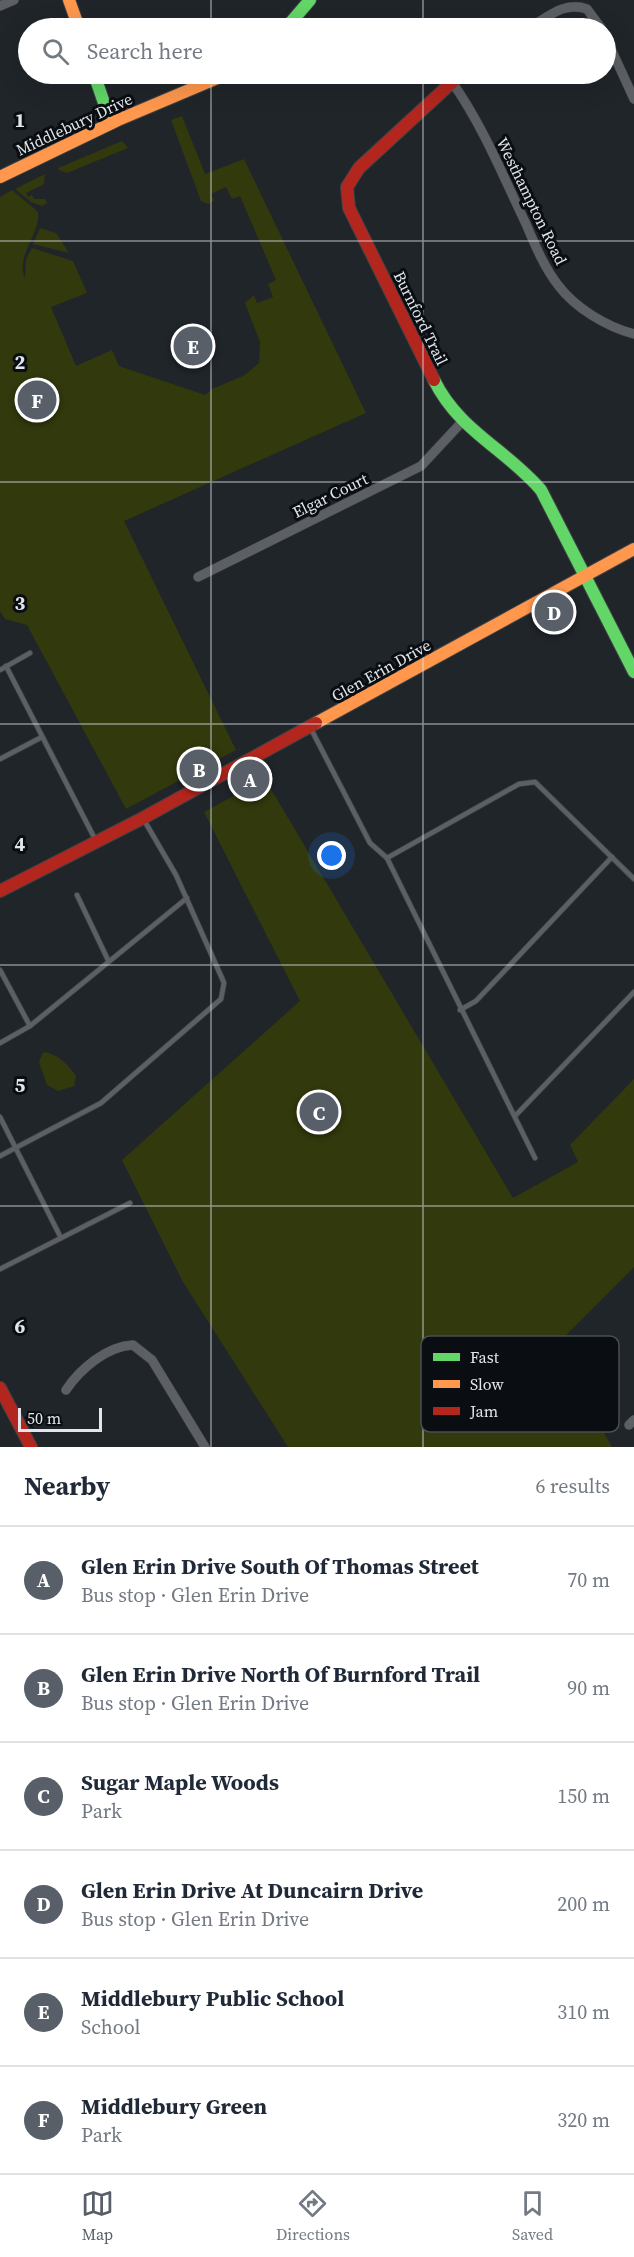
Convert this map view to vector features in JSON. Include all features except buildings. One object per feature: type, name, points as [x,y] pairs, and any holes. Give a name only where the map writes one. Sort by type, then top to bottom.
[{"type":"street","points":[[0,6],[14,0]]},
{"type":"street","points":[[69,0],[75,18]]},
{"type":"street","points":[[294,18],[310,0]]},
{"type":"street","points":[[545,18],[558,10],[572,6],[586,9],[593,18]]},
{"type":"street","points":[[616,60],[634,99]]},
{"type":"street","points":[[97,84],[111,123]]},
{"type":"street","name":"Middlebury Drive","points":[[0,177],[111,123],[207,84]]},
{"type":"street","name":"Burnford Trail","points":[[450,84],[359,168],[351,179],[346,197],[437,389],[461,423],[532,479],[547,501],[634,672]]},
{"type":"street","name":"Westhampton Road","points":[[460,84],[545,265],[558,286],[583,308],[615,327],[634,334]]},
{"type":"street","name":"Elgar Court","points":[[198,576],[421,466],[461,423]]},
{"type":"street","name":"Glen Erin Drive","points":[[0,891],[143,818],[634,549]]},
{"type":"street","points":[[66,1390],[77,1374],[85,1368],[119,1346],[133,1345],[152,1360],[205,1447]]},
{"type":"street","points":[[0,1388],[31,1447]]},
{"type":"lane","points":[[0,670],[30,653]]},
{"type":"lane","points":[[6,666],[96,841]]},
{"type":"lane","points":[[310,727],[370,843],[387,858],[460,1010],[516,1114],[536,1158]]},
{"type":"lane","points":[[0,759],[42,737]]},
{"type":"lane","points":[[387,858],[519,784],[535,782],[634,879]]},
{"type":"lane","points":[[0,1156],[101,1103],[221,999],[224,983],[187,898],[143,818]]},
{"type":"lane","points":[[460,1010],[477,1001],[612,857]]},
{"type":"lane","points":[[77,895],[108,960]]},
{"type":"lane","points":[[0,1044],[30,1026],[108,960],[187,898]]},
{"type":"lane","points":[[0,970],[30,1026]]},
{"type":"lane","points":[[516,1114],[634,992]]},
{"type":"lane","points":[[0,1117],[61,1238]]},
{"type":"lane","points":[[0,1269],[130,1203]]},
{"type":"green space","points":[[182,116],[205,174],[244,159],[366,413],[124,521],[236,750],[126,809],[27,625],[5,619],[0,611],[0,197],[12,190],[38,212],[36,228],[23,261],[25,278],[26,259],[32,248],[73,261],[87,293],[51,307],[76,366],[112,350],[119,366],[205,395],[212,389],[245,375],[259,363],[260,342],[245,303],[254,295],[257,303],[273,297],[268,284],[276,280],[240,196],[232,199],[226,187],[211,194],[214,201],[208,204],[201,201],[171,120]]},
{"type":"green space","points":[[122,141],[128,148],[67,173],[58,168]]},
{"type":"green space","points":[[45,174],[44,184],[26,193],[28,197],[32,195],[34,199],[45,199],[47,203],[42,206],[31,202],[15,189]]},
{"type":"green space","points":[[40,228],[56,233],[69,253],[33,244]]},
{"type":"green space","points":[[265,779],[513,1198],[578,1162],[570,1145],[634,1079],[634,1267],[565,1336],[421,1336],[421,1432],[604,1432],[612,1447],[288,1447],[183,1282],[122,1160],[300,1001],[204,812]]},
{"type":"green space","points":[[43,1052],[58,1057],[69,1067],[76,1076],[74,1086],[58,1091],[47,1085],[39,1062]]},
{"type":"traffic: fast","points":[[295,18],[310,0]]},
{"type":"traffic: fast","points":[[97,84],[111,123]]},
{"type":"traffic: fast","points":[[434,380],[456,413],[541,490],[634,672]]},
{"type":"traffic: slow","points":[[69,0],[75,18]]},
{"type":"traffic: slow","points":[[0,177],[118,120],[203,84]]},
{"type":"traffic: slow","points":[[316,723],[634,549]]},
{"type":"traffic: jam","points":[[434,380],[349,208],[347,187],[359,168],[450,84]]},
{"type":"traffic: jam","points":[[0,891],[143,818],[316,723]]},
{"type":"traffic: jam","points":[[0,1388],[31,1447]]},
{"type":"place","name":"Middlebury Public School","points":[[193,346]]},
{"type":"place","name":"Middlebury Green","points":[[37,400]]},
{"type":"place","name":"Glen Erin Drive At Duncairn Drive","points":[[554,612]]},
{"type":"place","name":"Glen Erin Drive North Of Burnford Trail","points":[[199,769]]},
{"type":"place","name":"Glen Erin Drive South Of Thomas Street","points":[[250,779]]},
{"type":"place","name":"Sugar Maple Woods","points":[[319,1112]]}]
